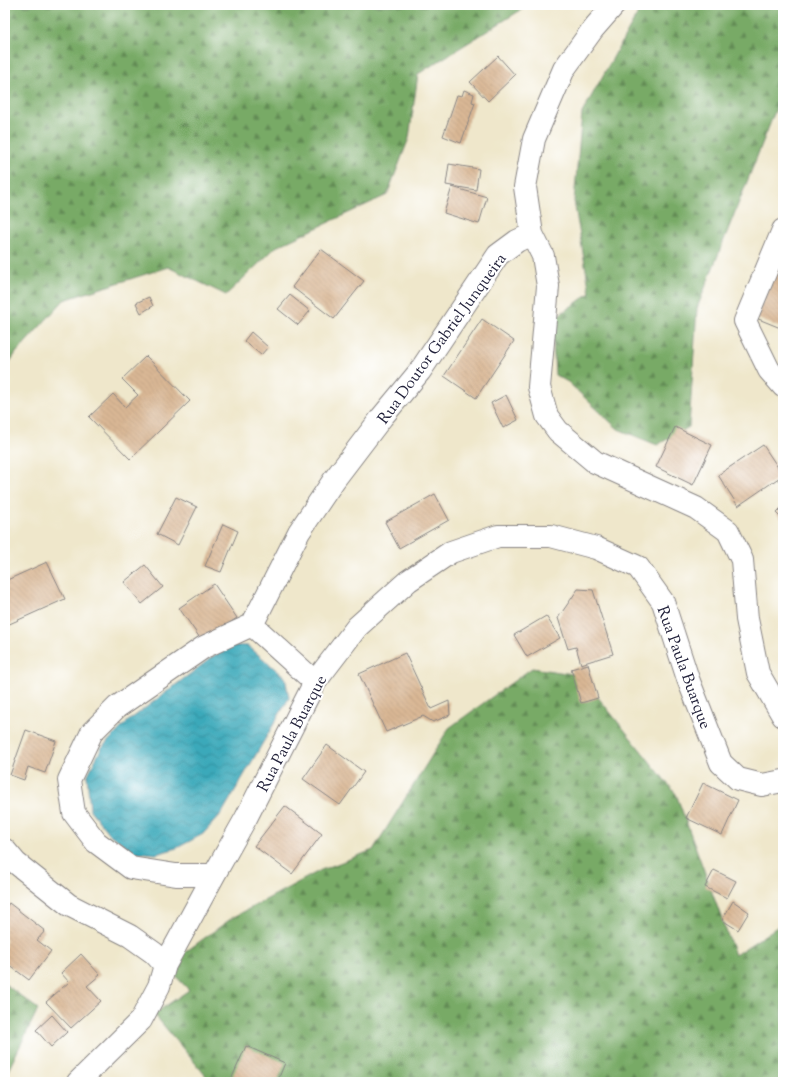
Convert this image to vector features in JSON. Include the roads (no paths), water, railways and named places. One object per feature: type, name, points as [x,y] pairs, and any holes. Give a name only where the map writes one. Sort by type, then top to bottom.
[{"type":"street","points":[[614,5],[593,29],[564,69],[534,139],[525,187],[532,234],[543,256],[548,286],[539,387],[547,416],[558,431],[595,462],[696,508],[728,531],[742,560],[747,619],[758,673],[783,716]]},
{"type":"street","points":[[783,230],[746,321],[769,370],[783,386]]},
{"type":"street","name":"Rua Doutor Gabriel Junqueira","points":[[252,626],[299,532],[334,480],[382,417],[420,371],[498,255],[517,241],[532,234]]},
{"type":"street","name":"Rua Paula Buarque","points":[[78,1082],[141,1020],[159,986],[165,965],[246,818],[315,682],[357,627],[408,581],[451,552],[498,536],[552,536],[596,548],[638,568],[662,602],[688,679],[721,763],[738,779],[762,785],[783,781]]},
{"type":"street","points":[[214,875],[176,875],[131,868],[96,842],[74,813],[69,780],[92,732],[117,707],[204,647],[252,626],[315,682]]},
{"type":"street","points":[[5,850],[16,863],[69,905],[130,936],[154,953],[165,965]]},
{"type":"water","points":[[228,645],[248,646],[285,677],[289,698],[222,813],[203,834],[177,848],[156,854],[135,852],[109,834],[90,810],[87,776],[102,747],[128,721]]}]
